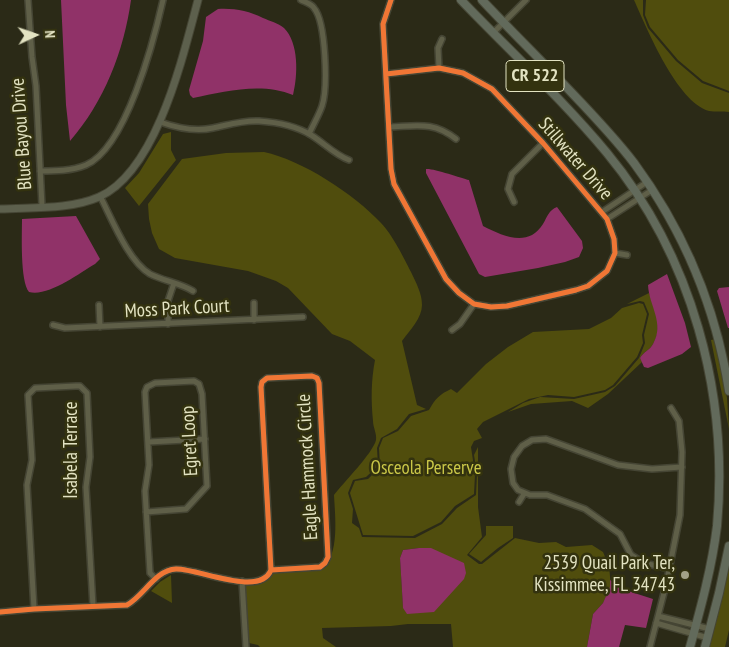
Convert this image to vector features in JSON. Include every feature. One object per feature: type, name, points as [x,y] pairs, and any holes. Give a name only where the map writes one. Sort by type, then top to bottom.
[{"type":"main road","name":"CR 522","points":[[461,0],[593,136],[635,190],[673,256],[692,303],[708,356],[716,404],[720,472],[717,526],[710,571],[690,647]]},
{"type":"main road","name":"CR 522","points":[[482,0],[603,126],[647,182],[675,226],[701,285],[716,330],[729,391]]},
{"type":"main road","points":[[705,647],[720,594],[729,546]]},
{"type":"street","name":"Blue Bayou Drive","points":[[28,0],[36,86],[42,206]]},
{"type":"street","points":[[40,171],[68,170],[87,164],[100,155],[118,128],[140,83],[163,0]]},
{"type":"street","points":[[0,208],[80,203],[100,196],[121,182],[137,163],[160,122],[170,98],[198,0]]},
{"type":"street","points":[[301,0],[314,6],[321,21],[324,53],[326,88],[322,106],[309,134]]},
{"type":"street","points":[[391,0],[383,24],[391,169],[394,184],[446,279],[458,293],[474,304],[491,307],[507,306],[588,286],[608,271],[615,252],[627,255]]},
{"type":"street","points":[[493,33],[526,0]]},
{"type":"street","points":[[439,68],[438,48],[442,39]]},
{"type":"street","name":"Stillwater Drive","points":[[386,74],[439,68],[463,73],[492,89],[543,143],[602,212],[607,219],[614,239],[615,252]]},
{"type":"street","points":[[160,122],[176,128],[191,130],[212,128],[233,122],[258,121],[284,125],[309,134],[340,156],[349,160]]},
{"type":"street","points":[[389,127],[429,125],[444,129],[456,139]]},
{"type":"street","points":[[514,202],[508,189],[512,174],[543,143]]},
{"type":"street","points":[[602,212],[647,182]]},
{"type":"street","points":[[607,219],[652,190]]},
{"type":"street","points":[[100,196],[136,262],[151,274],[193,291]]},
{"type":"street","points":[[168,324],[168,301],[174,283]]},
{"type":"street","points":[[254,303],[254,320]]},
{"type":"street","points":[[452,330],[460,324],[474,304]]},
{"type":"street","points":[[99,305],[100,327]]},
{"type":"street","name":"Moss Park Court","points":[[52,325],[65,328],[100,327],[303,317]]},
{"type":"street","name":"Eagle Hammock Circle","points":[[156,579],[163,573],[178,569],[229,580],[256,582],[264,580],[269,576],[271,570],[262,382],[267,378],[312,376],[317,378],[319,383],[328,557],[320,567],[271,570]]},
{"type":"street","name":"Egret Loop","points":[[146,512],[186,510],[207,486],[202,394],[199,384],[194,381],[150,384],[145,392],[149,465],[145,491],[146,512],[150,573],[156,579]]},
{"type":"street","name":"Isabela Terrace","points":[[34,609],[27,485],[32,460],[28,396],[35,388],[80,386],[87,393],[90,457],[86,488],[93,606]]},
{"type":"street","points":[[650,647],[670,569],[680,515],[682,452],[679,421],[671,408]]},
{"type":"street","points":[[148,442],[204,439]]},
{"type":"street","points":[[670,569],[644,563],[631,554],[620,534],[585,509],[547,495],[524,494],[513,483],[511,469],[514,457],[522,446],[532,440],[546,439],[618,466],[652,469],[682,467]]},
{"type":"street","points":[[519,502],[524,494]]},
{"type":"street","points":[[0,612],[127,605],[136,600],[156,579]]},
{"type":"street","points":[[242,581],[246,647]]},
{"type":"street","points":[[658,616],[695,630],[709,633]]},
{"type":"street","points":[[656,624],[709,633]]},
{"type":"green space","points":[[634,0],[643,0],[643,15],[648,28],[676,61],[702,83],[729,93],[729,112],[709,111],[697,105],[686,94],[664,63]]},
{"type":"green space","points":[[646,0],[729,0],[729,91],[703,81],[678,60],[650,27],[645,15]]},
{"type":"green space","points":[[171,132],[171,150],[176,160],[139,206],[125,188],[139,173],[163,134]]},
{"type":"green space","points":[[264,152],[279,156],[311,170],[342,190],[370,212],[385,228],[401,253],[420,292],[422,305],[420,315],[402,341],[417,405],[426,409],[409,414],[397,429],[381,438],[377,448],[378,466],[366,477],[353,480],[348,493],[353,509],[352,523],[359,528],[362,537],[415,538],[442,524],[457,508],[476,495],[477,474],[474,455],[478,447],[478,507],[482,537],[467,555],[479,564],[482,564],[515,538],[539,543],[556,542],[566,547],[592,545],[603,552],[609,566],[611,587],[603,603],[593,614],[587,647],[453,647],[451,624],[322,628],[323,638],[336,647],[260,647],[249,643],[245,583],[265,581],[273,572],[322,569],[328,563],[332,554],[335,535],[334,495],[364,460],[376,440],[372,398],[375,360],[350,341],[332,334],[288,288],[276,281],[248,271],[175,258],[159,249],[152,233],[148,204],[182,159],[226,153]],"holes":[[[431,548],[407,613],[403,607],[400,558],[403,550]]]},
{"type":"green space","points":[[649,293],[657,318],[658,332],[656,338],[652,346],[640,358],[642,362],[608,394],[588,408],[572,401],[531,404],[508,412],[523,403],[540,397],[574,399],[605,392],[615,386],[639,358],[645,343],[644,335],[649,314],[644,302],[627,304]]},
{"type":"green space","name":"Osceola Perserve","points":[[639,303],[643,304],[647,314],[642,335],[643,343],[637,357],[613,385],[605,390],[574,397],[548,395],[529,399],[483,422],[477,429],[482,438],[474,441],[471,447],[475,474],[474,494],[455,506],[441,522],[413,536],[363,535],[350,493],[355,481],[368,479],[380,467],[379,448],[383,438],[398,431],[411,416],[429,410],[444,393],[451,389],[457,393],[486,364],[508,347],[533,332],[589,329],[611,318],[622,308]]},
{"type":"green space","points":[[716,339],[727,398],[729,429],[711,340]]},
{"type":"green space","points":[[486,526],[513,526],[513,538],[481,562],[469,554],[486,535]]},
{"type":"green space","points":[[729,562],[729,630],[725,647],[708,647]]},
{"type":"green space","points":[[171,575],[172,603],[151,591]]},
{"type":"shaded area","points":[[61,0],[131,0],[118,57],[111,75],[93,110],[70,141],[66,105]]},
{"type":"shaded area","points":[[218,9],[247,12],[274,22],[284,28],[289,34],[295,51],[296,78],[293,95],[281,91],[256,88],[193,98],[190,95],[189,90],[203,41],[206,17]]},
{"type":"shaded area","points":[[426,169],[469,180],[483,226],[507,236],[523,238],[530,236],[543,224],[550,212],[557,207],[582,241],[583,248],[579,257],[538,268],[485,277],[479,274],[426,173]]},
{"type":"shaded area","points":[[76,216],[100,259],[63,284],[37,293],[29,292],[23,268],[22,219]]},
{"type":"shaded area","points":[[667,274],[685,323],[691,347],[682,354],[648,368],[644,367],[640,358],[653,344],[656,336],[657,322],[648,285]]},
{"type":"shaded area","points":[[729,287],[728,328],[717,291],[719,288]]},
{"type":"shaded area","points":[[431,548],[464,563],[466,573],[464,579],[434,612],[407,614],[403,608],[400,558],[403,550]]},
{"type":"shaded area","points":[[610,580],[622,589],[653,599],[646,628],[625,625],[619,647],[587,647],[593,614],[603,603],[610,587]]},
{"type":"cycle path","points":[[386,74],[439,68],[463,73],[492,89],[543,143],[607,219],[614,239],[615,253],[607,271],[588,286],[576,290],[507,306],[491,307],[474,304],[459,293],[446,279],[394,184],[391,169],[383,24],[391,0]]},
{"type":"cycle path","points":[[0,612],[127,605],[156,578],[169,570],[176,569],[242,582],[254,582],[265,578],[271,570],[262,382],[267,378],[312,376],[317,378],[319,383],[328,557],[320,567],[271,570]]},
{"type":"place","name":"2539 Quail Park Ter, Kissimmee, FL 34743","points":[[685,575]]}]
